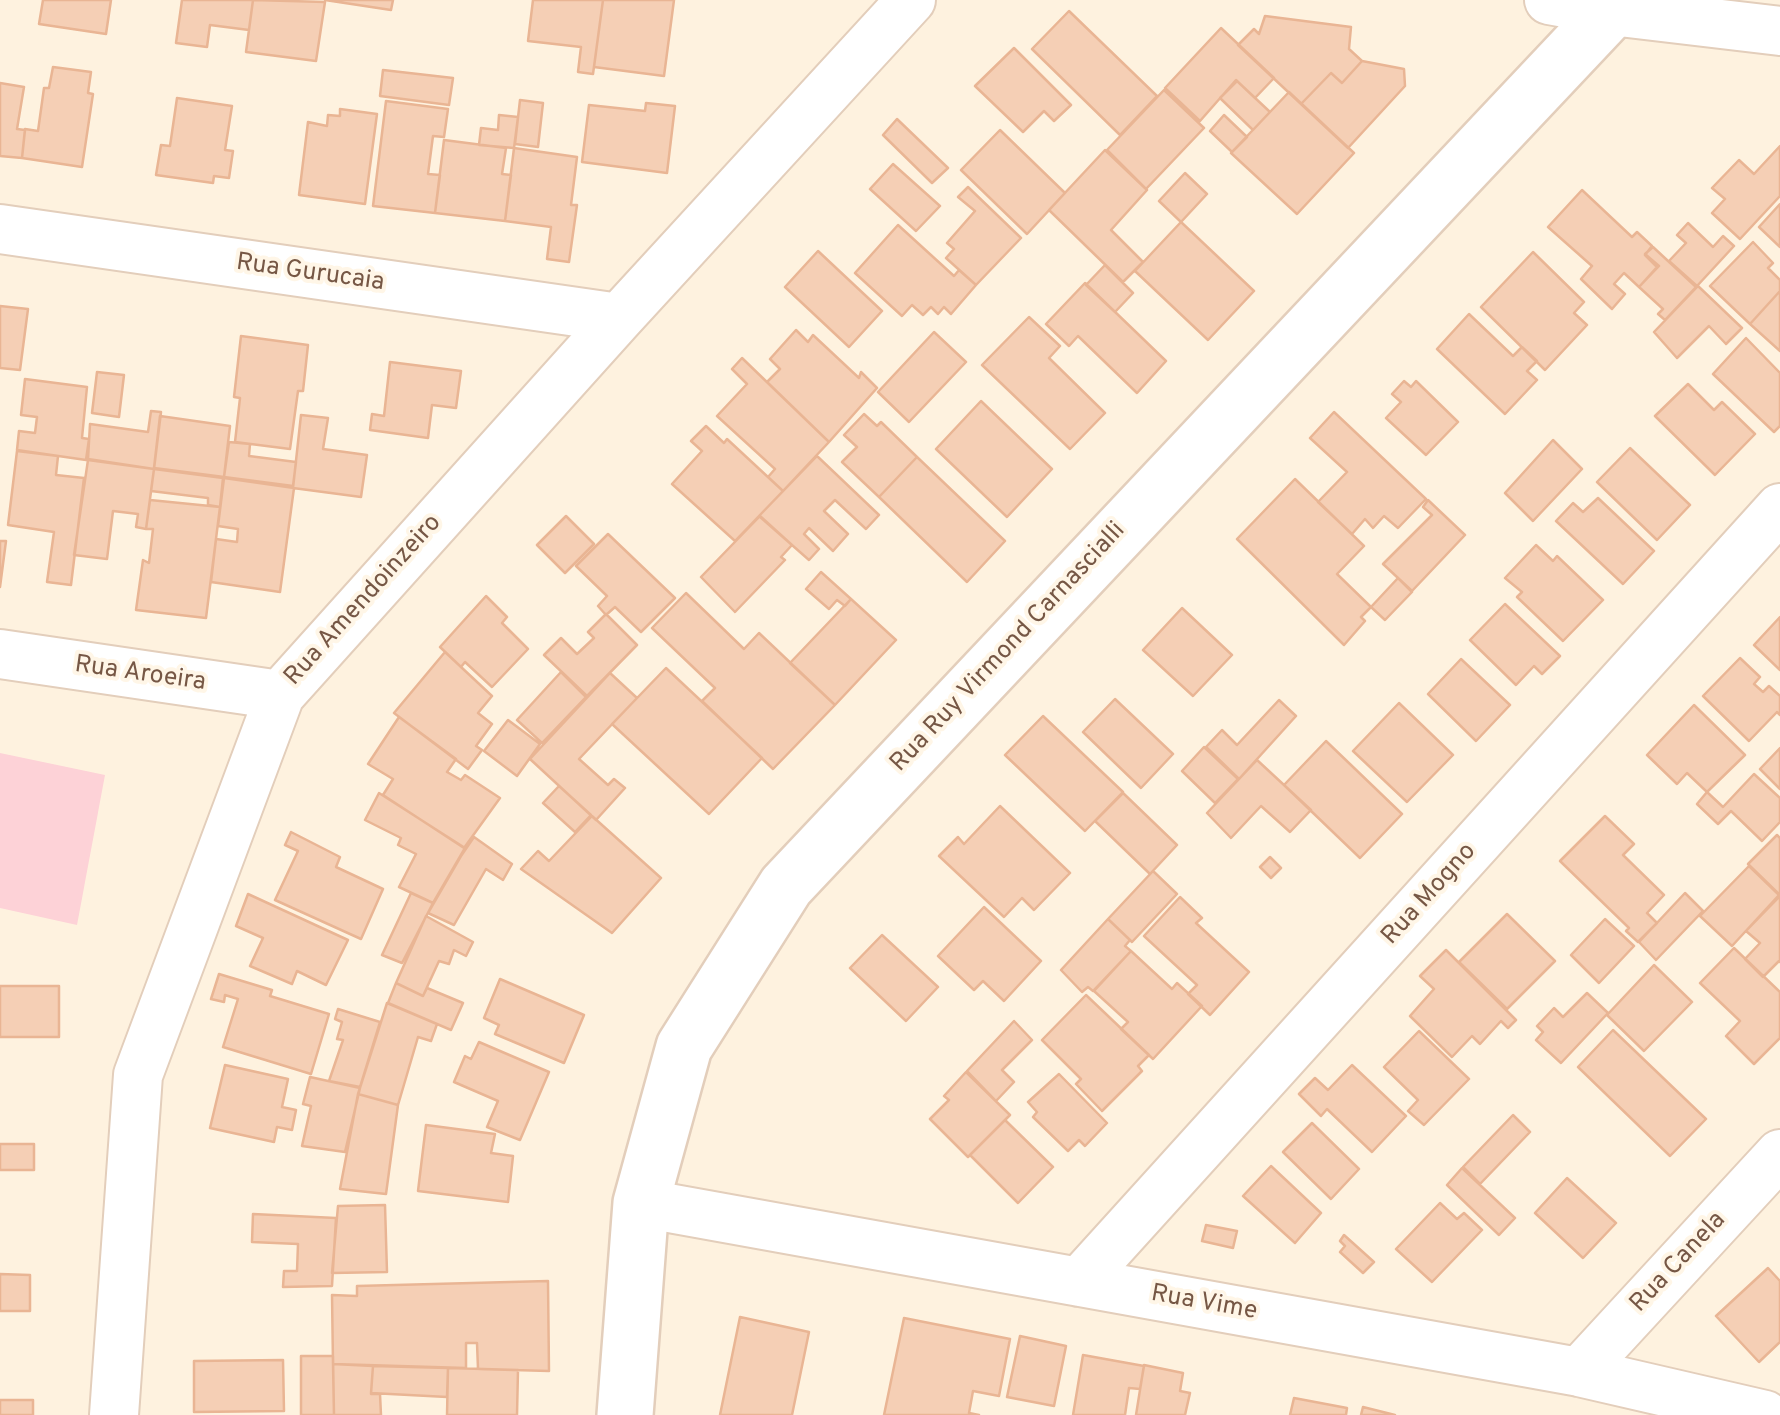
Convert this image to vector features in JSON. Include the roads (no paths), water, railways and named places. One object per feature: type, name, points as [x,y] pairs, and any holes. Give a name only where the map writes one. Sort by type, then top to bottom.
[{"type":"street","name":"Rua Amendoinzeiro","points":[[114,1415],[138,1075],[280,695],[911,0]]},
{"type":"street","points":[[1550,0],[1616,5],[1780,31]]},
{"type":"street","name":"Rua Ruy Virmond Carnascialli","points":[[626,1415],[641,1203],[684,1047],[786,886],[1616,5]]},
{"type":"street","name":"Rua Gurucaia","points":[[0,229],[620,318]]},
{"type":"street","name":"Rua Mogno","points":[[1079,1282],[1780,508]]},
{"type":"street","name":"Rua Aroeira","points":[[0,654],[280,695]]},
{"type":"street","name":"Rua Canela","points":[[1579,1372],[1780,1154]]},
{"type":"street","name":"Rua Vime","points":[[641,1203],[1579,1372],[1765,1415]]}]
